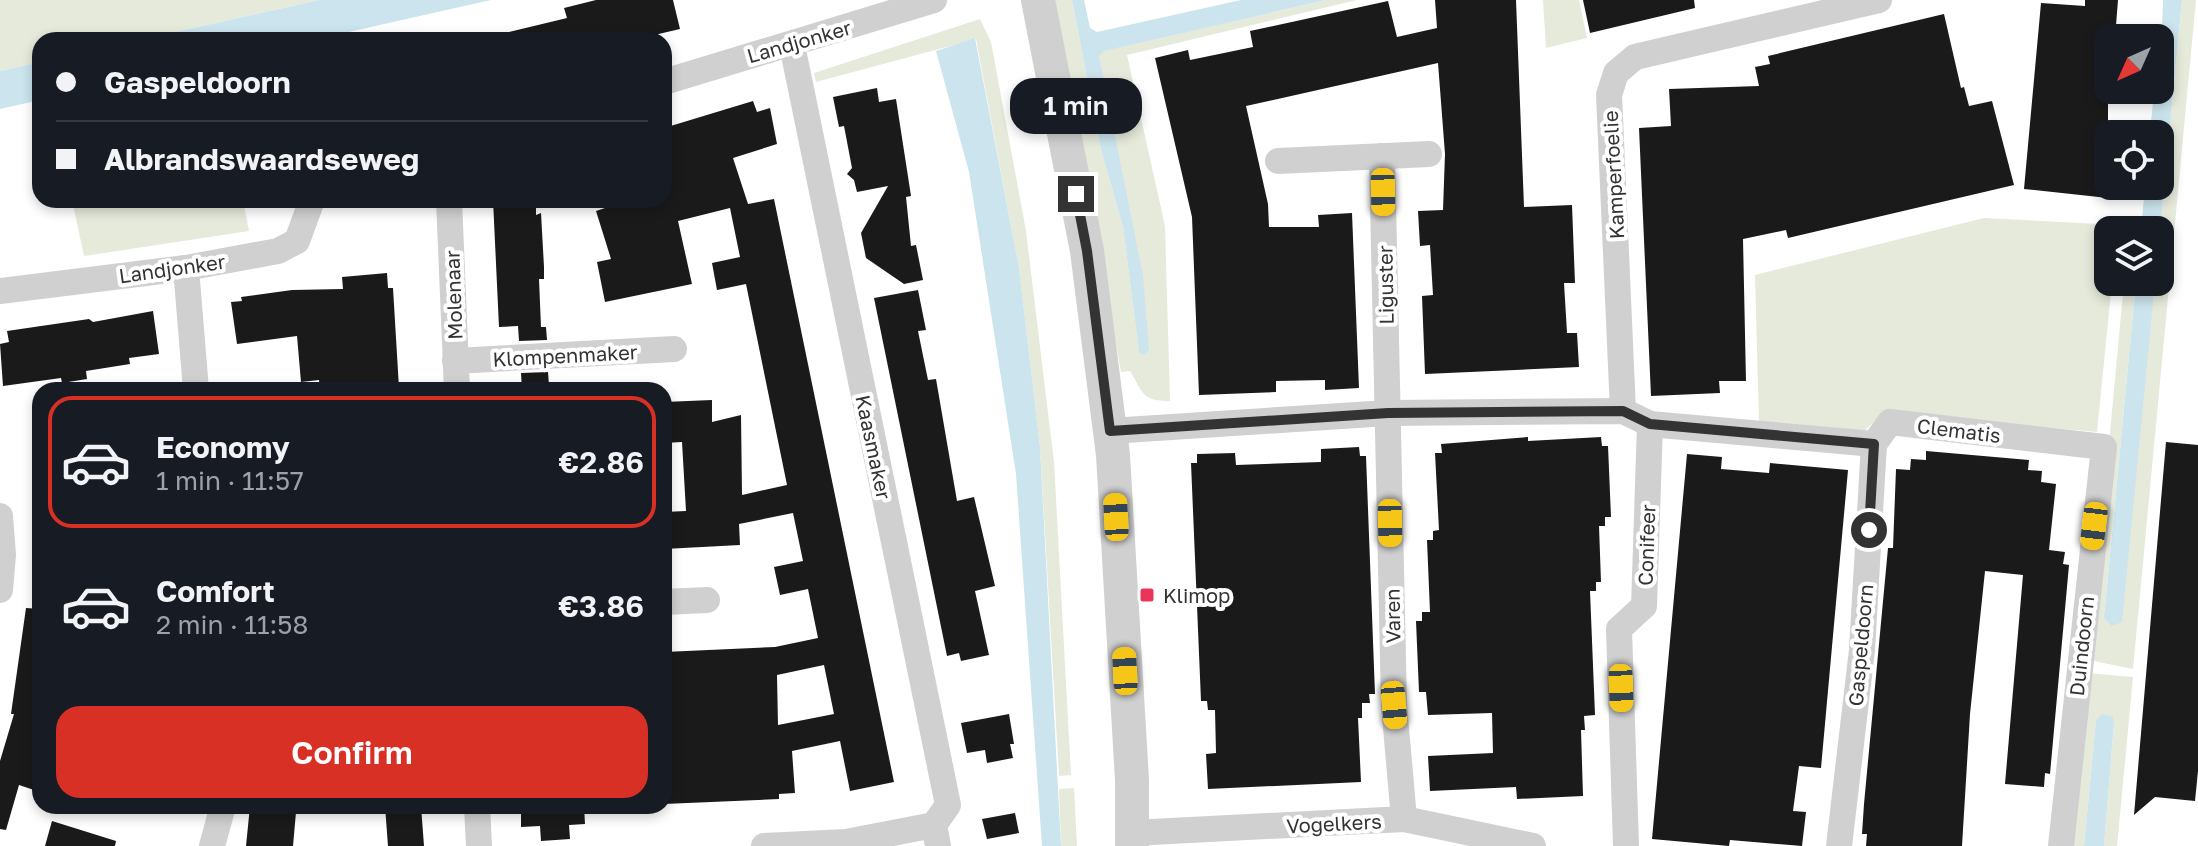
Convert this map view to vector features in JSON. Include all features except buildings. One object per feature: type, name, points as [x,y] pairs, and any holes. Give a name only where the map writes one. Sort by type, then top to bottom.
[{"type":"street","name":"Landjonker","points":[[672,80],[934,0]]},
{"type":"street","points":[[1038,0],[1087,251],[1110,431],[1132,840]]},
{"type":"street","name":"Kamperfoelie","points":[[1623,411],[1609,95],[1616,73],[1635,57],[1879,0]]},
{"type":"street","name":"Kaasmaker","points":[[792,45],[948,805],[936,836]]},
{"type":"street","points":[[1278,161],[1429,154]]},
{"type":"street","name":"Liguster","points":[[1382,156],[1388,413]]},
{"type":"street","name":"Landjonker","points":[[0,291],[186,268],[278,251],[297,241],[309,208]]},
{"type":"street","name":"Molenaar","points":[[449,208],[456,382]]},
{"type":"street","points":[[186,268],[195,382]]},
{"type":"street","name":"Klompenmaker","points":[[455,361],[674,349]]},
{"type":"street","points":[[1110,431],[1388,413],[1623,411],[1650,424],[1874,444]]},
{"type":"street","name":"Varen","points":[[1388,413],[1394,705],[1404,819]]},
{"type":"street","name":"Clematis","points":[[1874,444],[1890,422],[2104,447]]},
{"type":"street","name":"Conifeer","points":[[1626,846],[1619,629],[1644,606],[1650,424]]},
{"type":"street","name":"Gaspeldoorn","points":[[1839,846],[1862,650],[1874,444]]},
{"type":"street","name":"Duindoorn","points":[[2061,846],[2104,447]]},
{"type":"street","points":[[0,516],[3,555],[0,590]]},
{"type":"street","points":[[672,602],[707,600]]},
{"type":"street","points":[[212,846],[221,814]]},
{"type":"street","points":[[477,814],[479,846]]},
{"type":"street","name":"Vogelkers","points":[[1132,840],[1404,819],[1533,846]]},
{"type":"street","points":[[764,846],[936,836]]},
{"type":"shaded area","points":[[0,0],[319,0],[175,32],[32,32],[32,64],[0,71]]},
{"type":"shaded area","points":[[1054,0],[1072,0],[1101,150],[1123,227],[1139,351],[1144,355],[1099,55],[1103,51],[1326,0],[1357,0],[1127,55],[1165,226],[1170,401],[1148,397],[1130,371],[1121,372]]},
{"type":"shaded area","points":[[1543,0],[1579,0],[1587,38],[1546,48]]},
{"type":"shaded area","points":[[2182,0],[2196,0],[2174,234],[2174,216],[2161,216],[2163,200],[2174,200],[2174,120],[2171,120]]},
{"type":"shaded area","points":[[980,19],[991,42],[1026,231],[1054,462],[1071,775],[1059,776],[1040,447],[1019,269],[976,39],[816,82],[814,73]]},
{"type":"shaded area","points":[[74,208],[245,208],[249,231],[84,256]]},
{"type":"shaded area","points":[[1984,218],[2094,224],[2094,296],[2111,296],[2097,432],[1893,413],[1877,419],[1861,434],[1759,422],[1755,275]]},
{"type":"shaded area","points":[[2123,296],[2135,296],[2104,617],[2153,296],[2168,296],[2133,669],[2089,660]]},
{"type":"shaded area","points":[[2087,673],[2133,677],[2117,846],[2104,846],[2114,723],[2096,722],[2084,846],[2072,846]]},
{"type":"shaded area","points":[[1074,788],[1077,846],[1061,846],[1059,789]]},
{"type":"water","points":[[319,0],[491,0],[349,32],[175,32]]},
{"type":"water","points":[[1072,0],[1084,0],[1090,28],[1097,32],[1241,0],[1326,0],[1104,51],[1099,56],[1143,276],[1149,350],[1144,355],[1139,352],[1123,227],[1101,150]]},
{"type":"water","points":[[2163,0],[2182,0],[2174,84],[2174,24],[2162,24]]},
{"type":"water","points":[[975,38],[1019,268],[1040,447],[1061,846],[1042,846],[1016,474],[969,172],[936,51]]},
{"type":"water","points":[[32,64],[32,102],[0,109],[0,71]]},
{"type":"water","points":[[2153,104],[2172,104],[2171,120],[2151,120]]},
{"type":"water","points":[[2144,200],[2163,200],[2161,216],[2142,216]]},
{"type":"water","points":[[2135,296],[2154,296],[2122,622],[2112,626],[2104,618]]},
{"type":"water","points":[[2102,714],[2113,717],[2114,723],[2104,846],[2084,846],[2096,721]]},
{"type":"place","name":"Klimop","points":[[1147,595]]},
{"type":"route","points":[[1076,194],[1087,251],[1110,431],[1388,413],[1623,411],[1650,424],[1874,444],[1869,530]]}]
